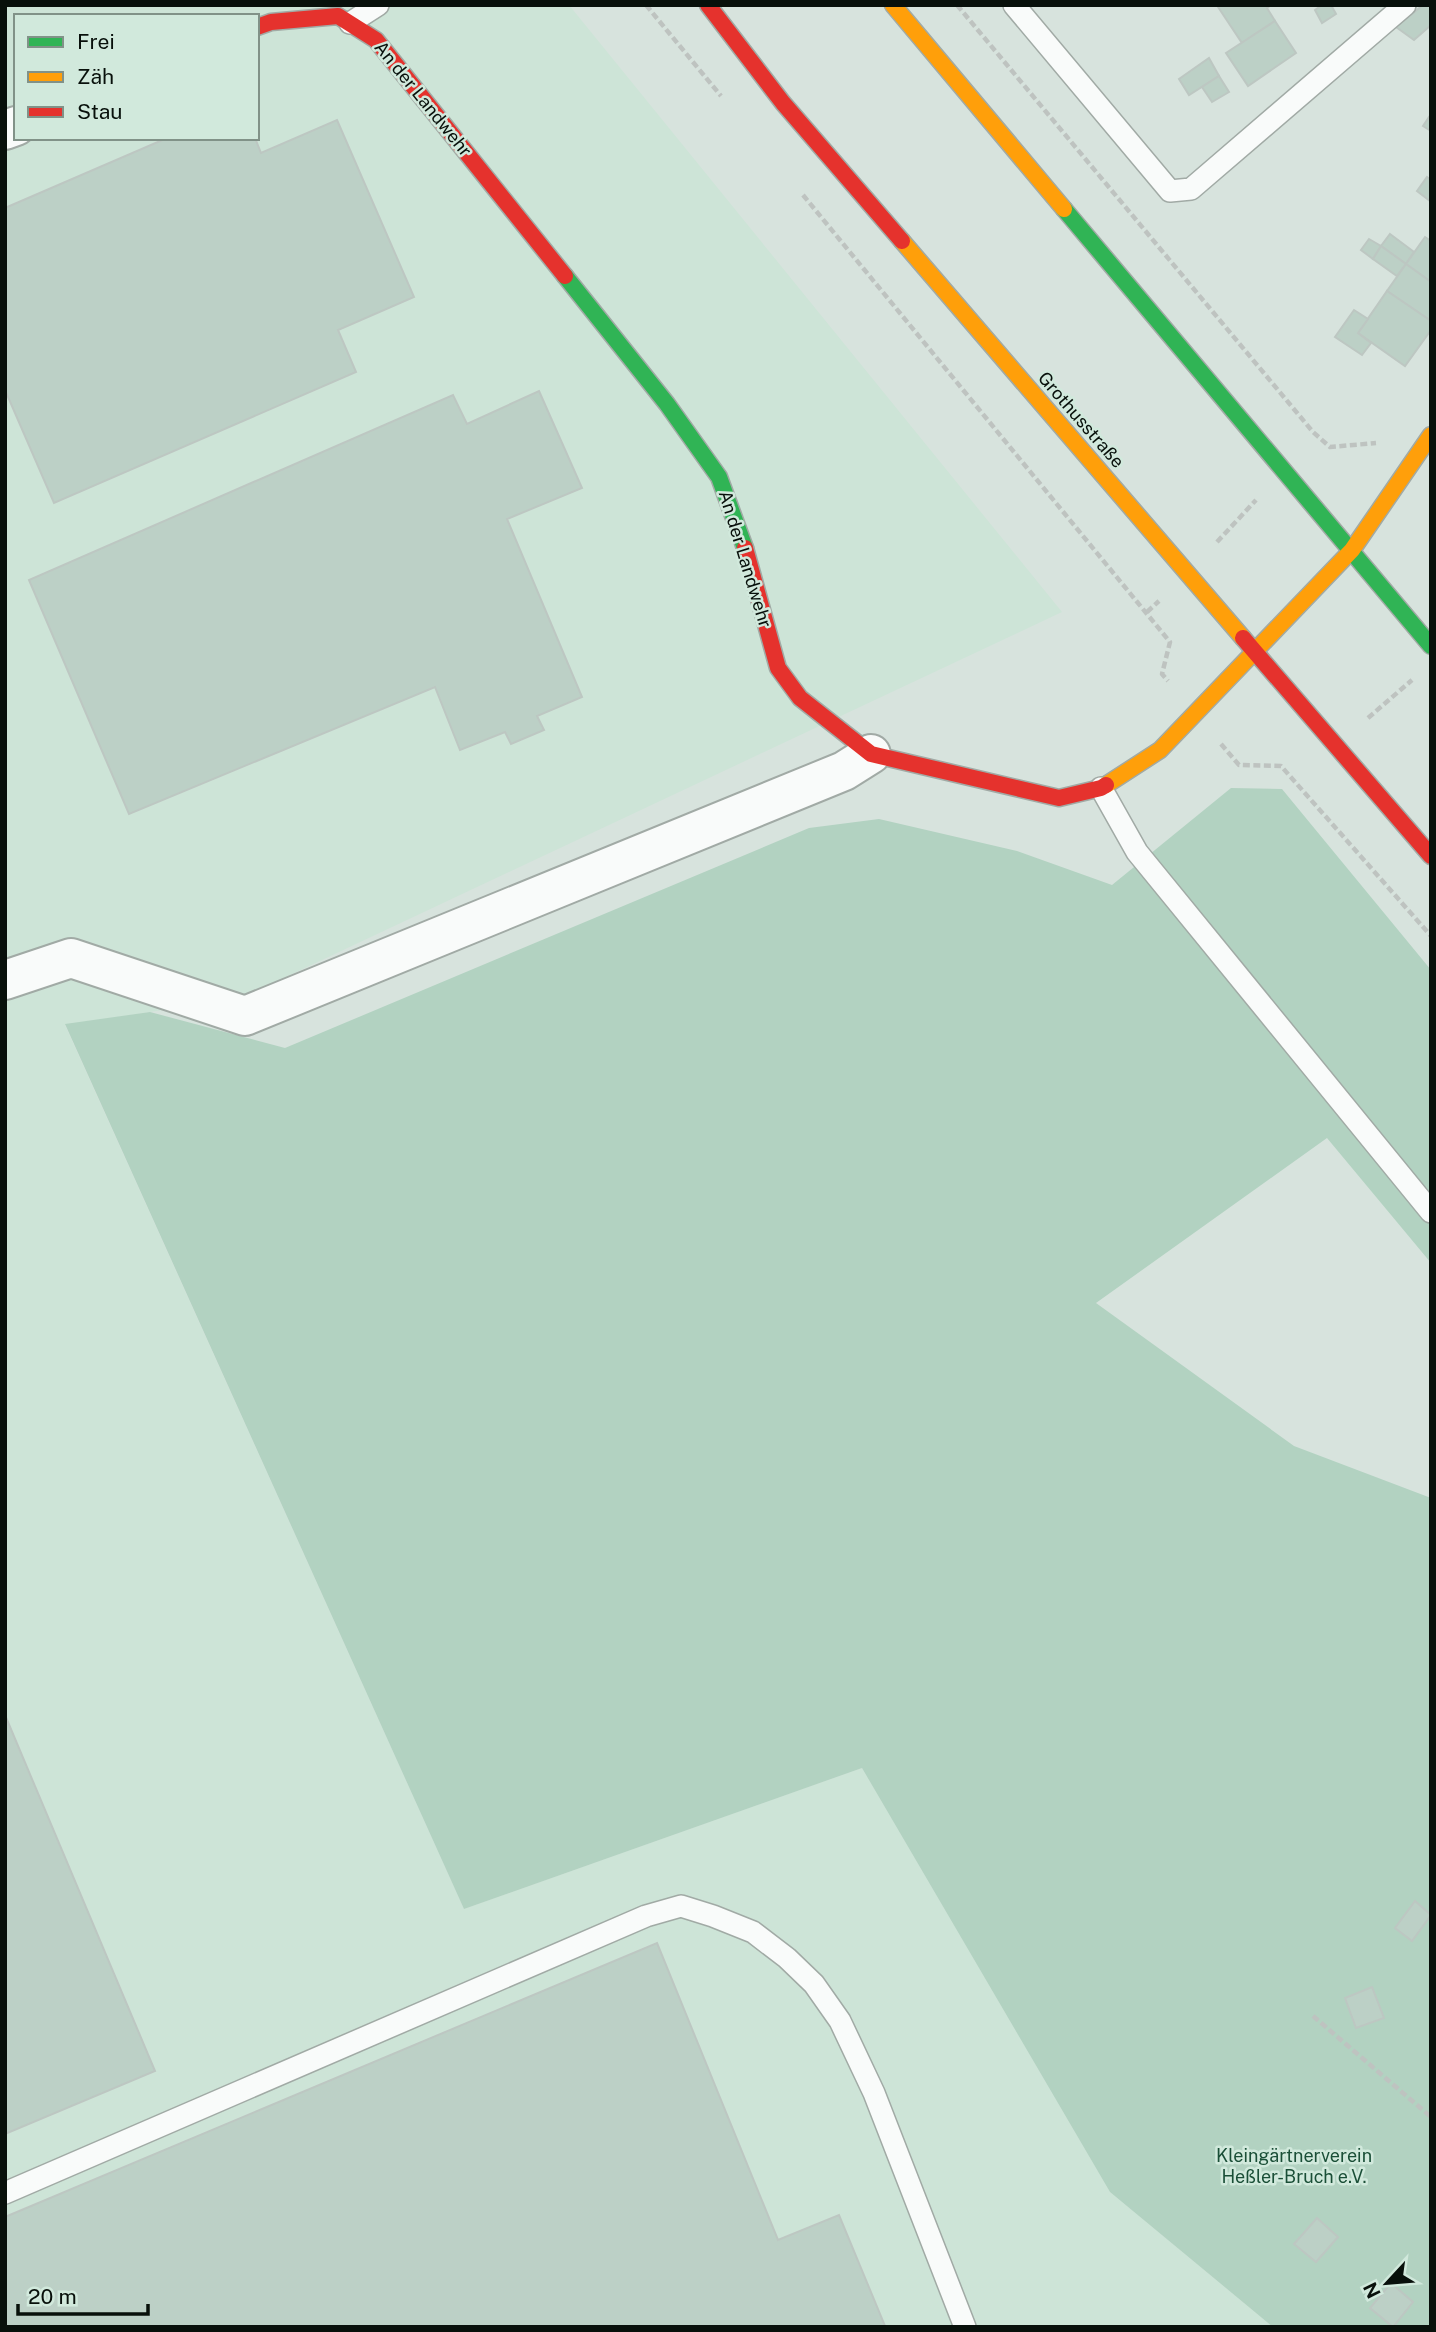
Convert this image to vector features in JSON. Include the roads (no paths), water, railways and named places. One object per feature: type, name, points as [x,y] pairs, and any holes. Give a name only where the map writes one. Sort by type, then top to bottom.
[{"type":"main road","name":"Grothusstraße","points":[[708,5],[783,103],[1431,856]]},
{"type":"main road","points":[[893,5],[1431,646]]},
{"type":"main road","name":"An der Landwehr","points":[[265,18],[338,16],[376,40],[667,404],[719,477],[747,553],[778,668],[800,698],[871,754],[1059,798],[1101,788],[1160,750],[1352,551],[1431,435]]},
{"type":"street","points":[[5,980],[71,958],[246,1016],[844,771],[871,754]]},
{"type":"lane","points":[[351,23],[378,5]]},
{"type":"lane","points":[[1014,5],[1171,191],[1191,189],[1405,5]]},
{"type":"lane","points":[[1101,788],[1137,852],[1431,1212]]},
{"type":"lane","points":[[5,2193],[646,1916],[681,1906],[753,1932],[787,1958],[814,1984],[840,2021],[874,2093],[965,2327]]},
{"type":"park label","name":"Kleingärtnerverein Heßler-Bruch e.V.","points":[[1294,2166]]}]
